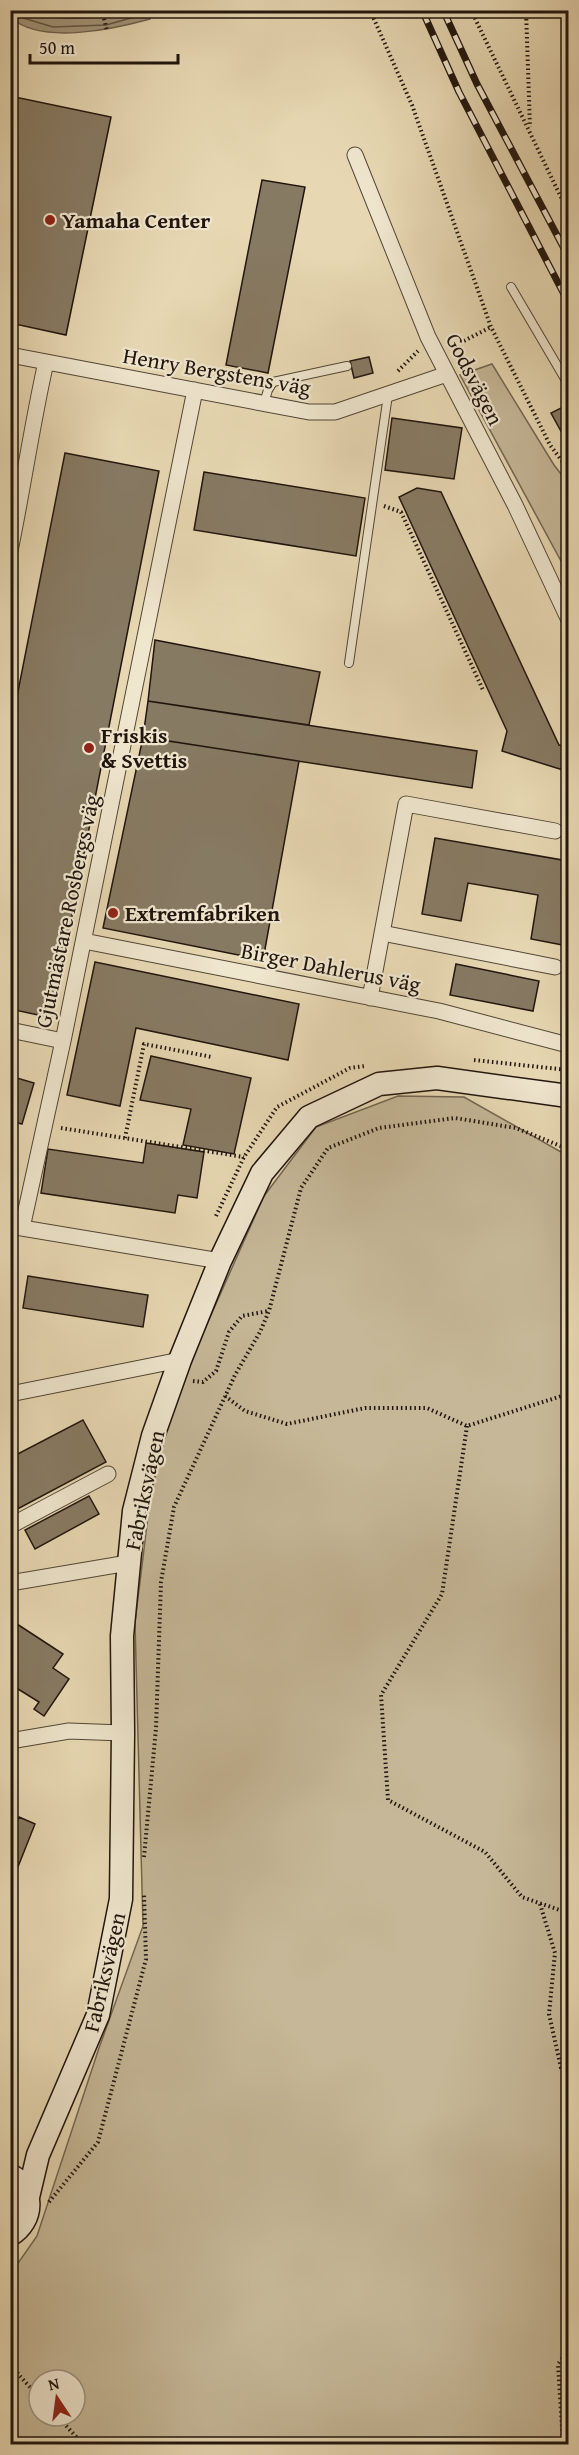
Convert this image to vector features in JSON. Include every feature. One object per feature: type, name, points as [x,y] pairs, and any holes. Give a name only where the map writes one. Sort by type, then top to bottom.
[{"type":"street","name":"Godsvägen","points":[[355,155],[428,337],[515,505],[568,618]]},
{"type":"street","name":"Henry Bergstens väg","points":[[10,355],[309,412],[334,412],[447,374]]},
{"type":"street","points":[[10,551],[27,467],[30,433],[46,362]]},
{"type":"street","name":"Gjutmästare Rosbergs väg","points":[[16,1227],[44,1126],[63,1041],[195,390]]},
{"type":"street","points":[[370,998],[406,804],[555,831]]},
{"type":"street","points":[[382,933],[555,968]]},
{"type":"street","name":"Birger Dahlerus väg","points":[[84,941],[439,1011],[568,1045]]},
{"type":"street","points":[[10,1030],[63,1041]]},
{"type":"street","name":"Fabriksvägen","points":[[10,2235],[24,2223],[38,2200],[38,2155],[99,2016],[121,1899],[122,1636],[134,1511],[150,1447],[177,1370],[220,1261],[262,1173],[309,1117],[379,1084],[437,1078],[568,1096]]},
{"type":"street","points":[[16,1227],[220,1261]]},
{"type":"street","points":[[10,1394],[177,1370]]},
{"type":"street","points":[[10,1526],[108,1474]]},
{"type":"street","points":[[10,1583],[128,1563]]},
{"type":"street","points":[[10,1741],[69,1731],[123,1733]]},
{"type":"street","points":[[10,2166],[38,2155]]},
{"type":"street","points":[[10,2175],[38,2200]]},
{"type":"lane","points":[[511,287],[568,384]]},
{"type":"lane","points":[[264,403],[273,382],[347,366]]},
{"type":"lane","points":[[349,663],[388,395]]},
{"type":"path","points":[[102,10],[107,31]]},
{"type":"path","points":[[370,10],[412,105],[491,327],[550,445],[568,469]]},
{"type":"path","points":[[471,10],[531,130],[568,212]]},
{"type":"path","points":[[526,10],[531,130]]},
{"type":"path","points":[[450,338],[454,346],[491,327]]},
{"type":"path","points":[[398,372],[428,337]]},
{"type":"path","points":[[372,502],[401,512],[483,690]]},
{"type":"path","points":[[125,1138],[144,1044],[212,1057]]},
{"type":"path","points":[[144,1858],[156,1728],[161,1582],[174,1507],[225,1396],[260,1332],[268,1311],[301,1188],[328,1148],[379,1128],[455,1118],[516,1128],[568,1149]]},
{"type":"path","points":[[44,1126],[244,1157]]},
{"type":"path","points":[[177,1370],[203,1382],[216,1371],[229,1332],[242,1316],[268,1311]]},
{"type":"path","points":[[225,1396],[245,1411],[287,1424],[365,1408],[428,1408],[467,1426],[568,1394]]},
{"type":"path","points":[[467,1426],[442,1594],[381,1695],[388,1800],[484,1852],[522,1897],[568,1913]]},
{"type":"path","points":[[38,2200],[98,2142],[146,1959],[144,1892]]},
{"type":"path","points":[[540,1903],[555,1953],[549,2014],[561,2068],[568,2078]]},
{"type":"path","points":[[563,2445],[558,2364],[568,2351]]},
{"type":"path","points":[[10,2356],[18,2374],[27,2384]]},
{"type":"path","points":[[68,2428],[83,2445]]},
{"type":"shaded area","points":[[492,364],[554,465],[568,483],[568,574],[460,375]]},
{"type":"shaded area","points":[[398,1096],[464,1097],[568,1156],[568,2444],[11,2444],[10,2290],[16,2266],[37,2236],[99,2048],[143,1926],[135,1623],[158,1434],[264,1196],[316,1127]]},
{"type":"water","points":[[10,11],[153,11],[150,19],[135,23],[99,30],[60,33],[25,26],[11,18]]},
{"type":"building","name":"Yamaha Center","points":[[10,96],[111,117],[66,335],[10,323]]},
{"type":"building","points":[[262,180],[305,187],[268,373],[226,365]]},
{"type":"building","points":[[369,357],[373,373],[354,378],[350,361]]},
{"type":"building","points":[[567,405],[568,408],[568,444],[551,413]]},
{"type":"building","points":[[392,418],[462,428],[454,479],[385,470]]},
{"type":"building","points":[[65,453],[159,471],[52,1018],[10,1009],[10,732]]},
{"type":"building","points":[[204,472],[365,498],[356,556],[194,530]]},
{"type":"building","points":[[417,488],[441,492],[559,745],[567,747],[563,770],[502,751],[507,731],[399,497]]},
{"type":"building","points":[[155,640],[320,672],[309,725],[148,701]]},
{"type":"building","points":[[148,701],[477,751],[472,788],[143,737]]},
{"type":"building","points":[[143,737],[299,761],[263,960],[103,928]]},
{"type":"building","points":[[435,838],[568,861],[568,946],[531,939],[538,895],[468,883],[461,921],[422,914]]},
{"type":"building","points":[[95,962],[299,1004],[288,1060],[136,1028],[120,1106],[67,1095]]},
{"type":"building","points":[[456,964],[539,981],[533,1011],[450,995]]},
{"type":"building","points":[[151,1056],[251,1078],[234,1154],[183,1145],[191,1109],[140,1100]]},
{"type":"building","points":[[10,1076],[34,1083],[22,1124],[10,1121]]},
{"type":"building","points":[[146,1143],[204,1152],[197,1198],[178,1195],[175,1213],[41,1193],[48,1149],[143,1163]]},
{"type":"building","points":[[28,1276],[148,1295],[143,1327],[23,1308]]},
{"type":"building","points":[[83,1420],[106,1462],[10,1513],[10,1458]]},
{"type":"building","points":[[89,1496],[99,1514],[35,1549],[25,1530]]},
{"type":"building","points":[[17,1624],[63,1654],[53,1668],[69,1679],[44,1716],[34,1709],[39,1702],[10,1684],[10,1633]]},
{"type":"building","points":[[19,1817],[35,1824],[10,1887],[10,1838]]},
{"type":"railway","points":[[422,10],[459,92],[568,302]]},
{"type":"railway","points":[[443,10],[477,84],[568,256]]},
{"type":"place","name":"Yamaha Center","points":[[50,220]]},
{"type":"place","name":"Friskis & Svettis","points":[[89,748]]},
{"type":"place","name":"Extremfabriken","points":[[113,913]]}]
